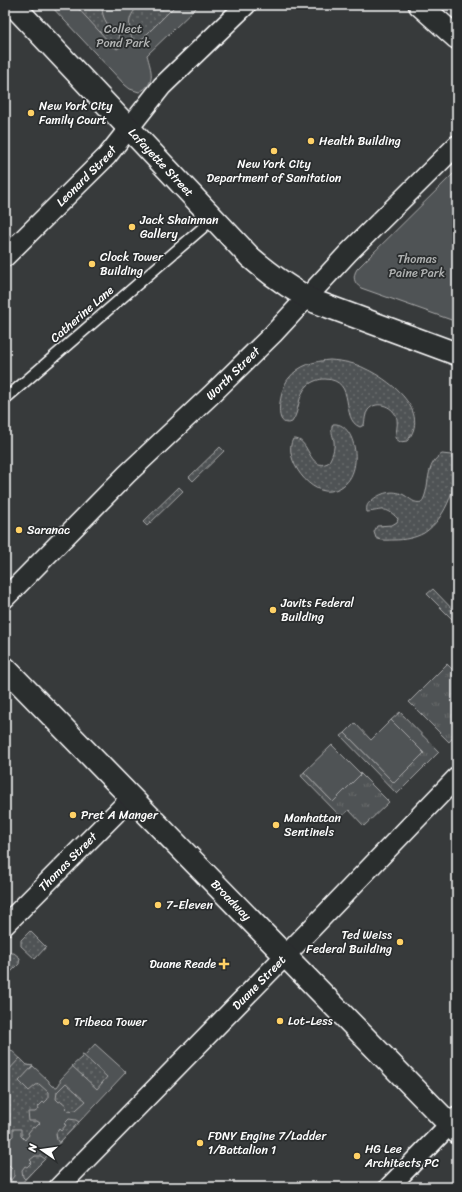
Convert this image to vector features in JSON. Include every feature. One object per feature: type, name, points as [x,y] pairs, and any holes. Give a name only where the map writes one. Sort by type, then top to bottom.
[{"type":"main road","name":"Lafayette Street","points":[[13,5],[250,257],[267,272],[281,283],[307,298],[457,354]]},
{"type":"main road","points":[[420,5],[457,38]]},
{"type":"main road","name":"Broadway","points":[[5,668],[285,956],[455,1124]]},
{"type":"street","name":"Leonard Street","points":[[5,257],[107,156],[162,86],[246,5]]},
{"type":"street","name":"Worth Street","points":[[5,598],[127,474],[273,334],[348,253],[457,146]]},
{"type":"street","name":"Duane Street","points":[[59,1187],[285,956],[457,777]]},
{"type":"street","name":"Thomas Street","points":[[9,913],[131,798]]},
{"type":"street","points":[[389,1187],[455,1124]]},
{"type":"lane","name":"Catherine Lane","points":[[5,399],[214,218]]},
{"type":"green space","name":"Collect Pond Park","points":[[50,5],[199,5],[147,55],[151,71],[150,81],[145,89],[139,92],[130,89],[125,85]]},
{"type":"green space","points":[[75,5],[102,5],[103,15],[106,22],[110,27],[115,27],[120,39],[120,47],[117,49],[111,44]]},
{"type":"green space","points":[[152,5],[176,5],[139,42],[134,42],[129,27],[133,12],[141,6],[144,9]]},
{"type":"green space","name":"Thomas Paine Park","points":[[457,170],[457,322],[361,288],[355,282],[354,277],[357,269]]},
{"type":"green space","points":[[330,360],[358,365],[376,374],[405,398],[415,419],[413,430],[407,441],[400,442],[395,438],[397,427],[396,415],[385,406],[376,405],[368,410],[364,425],[360,427],[354,423],[350,416],[345,393],[341,386],[335,381],[325,379],[314,381],[304,389],[295,418],[292,422],[286,423],[282,420],[280,414],[281,398],[283,389],[289,378],[308,364]]},
{"type":"green space","points":[[333,424],[341,426],[348,432],[353,441],[355,464],[352,475],[345,484],[335,490],[326,491],[308,483],[301,475],[295,465],[291,447],[293,439],[299,440],[303,443],[316,463],[328,463],[332,456],[334,447],[332,430]]},
{"type":"green space","points":[[220,447],[224,451],[193,481],[189,477]]},
{"type":"green space","points":[[442,454],[451,455],[455,475],[450,498],[439,518],[432,527],[424,533],[402,540],[380,540],[376,538],[374,532],[377,526],[392,525],[397,522],[398,519],[386,510],[367,512],[369,503],[382,494],[391,492],[400,493],[415,502],[422,502],[425,496],[430,470],[436,458]]},
{"type":"green space","points":[[179,487],[183,491],[147,526],[143,522]]},
{"type":"green space","points":[[433,589],[457,614],[457,624],[427,594]]},
{"type":"green space","points":[[447,664],[457,674],[457,733],[449,742],[409,702]]},
{"type":"green space","points":[[400,712],[439,752],[397,794],[341,736],[345,733],[394,783],[424,753],[391,720]]},
{"type":"green space","points":[[391,720],[424,753],[394,783],[345,733],[355,723],[371,740]]},
{"type":"green space","points":[[332,745],[361,774],[333,802],[304,772]]},
{"type":"green space","points":[[304,772],[333,802],[361,774],[389,802],[364,826],[349,810],[341,817],[301,776]]},
{"type":"green space","points":[[30,931],[46,947],[35,959],[21,946],[21,940]]},
{"type":"green space","points":[[8,953],[14,953],[20,958],[19,964],[5,978],[5,956]]},
{"type":"green space","points":[[95,1044],[126,1072],[18,1187],[5,1175],[5,1121],[10,1116],[5,1112],[5,1055],[10,1049],[27,1065],[33,1066],[49,1081],[52,1086],[57,1087],[60,1080],[82,1057],[81,1055],[85,1055]]},
{"type":"green space","points":[[82,1054],[107,1077],[97,1089],[72,1066],[82,1057]]},
{"type":"green space","points":[[20,1058],[27,1065],[33,1066],[19,1081],[29,1091],[39,1084],[48,1092],[48,1099],[38,1107],[39,1109],[35,1112],[28,1112],[29,1121],[37,1121],[40,1123],[35,1128],[33,1127],[25,1140],[21,1136],[21,1129],[13,1129],[13,1136],[9,1140],[7,1139],[5,1141],[5,1121],[10,1116],[5,1112],[5,1074]]},
{"type":"green space","points":[[66,1083],[86,1101],[76,1110],[68,1111],[65,1108],[67,1106],[56,1099],[57,1092]]},
{"type":"green space","points":[[69,1119],[79,1122],[59,1143],[56,1133],[59,1129],[61,1131],[66,1125],[64,1124]]},
{"type":"green space","points":[[35,1156],[41,1156],[45,1159],[25,1179],[23,1177],[22,1170],[25,1166],[27,1167],[32,1162],[30,1160]]},
{"type":"green space","points":[[5,1165],[8,1167],[9,1165],[14,1170],[14,1176],[11,1180],[5,1175]]},
{"type":"place","name":"New York City Family Court","points":[[31,113]]},
{"type":"place","name":"Health Building","points":[[311,141]]},
{"type":"place","name":"New York City Department of Sanitation","points":[[274,151]]},
{"type":"place","name":"Jack Shainman Gallery","points":[[132,227]]},
{"type":"place","name":"Clock Tower Building","points":[[92,264]]},
{"type":"place","name":"Saranac","points":[[19,530]]},
{"type":"place","name":"Javits Federal Building","points":[[273,610]]},
{"type":"place","name":"Pret A Manger","points":[[73,815]]},
{"type":"place","name":"Manhattan Sentinels","points":[[276,825]]},
{"type":"place","name":"7-Eleven","points":[[158,905]]},
{"type":"place","name":"Ted Weiss Federal Building","points":[[400,942]]},
{"type":"place","name":"Duane Reade","points":[[224,964]]},
{"type":"place","name":"Lot-Less","points":[[280,1021]]},
{"type":"place","name":"Tribeca Tower","points":[[66,1022]]},
{"type":"place","name":"FDNY Engine 7/Ladder 1/Battalion 1","points":[[200,1143]]},
{"type":"place","name":"HG Lee Architects PC","points":[[357,1156]]}]
